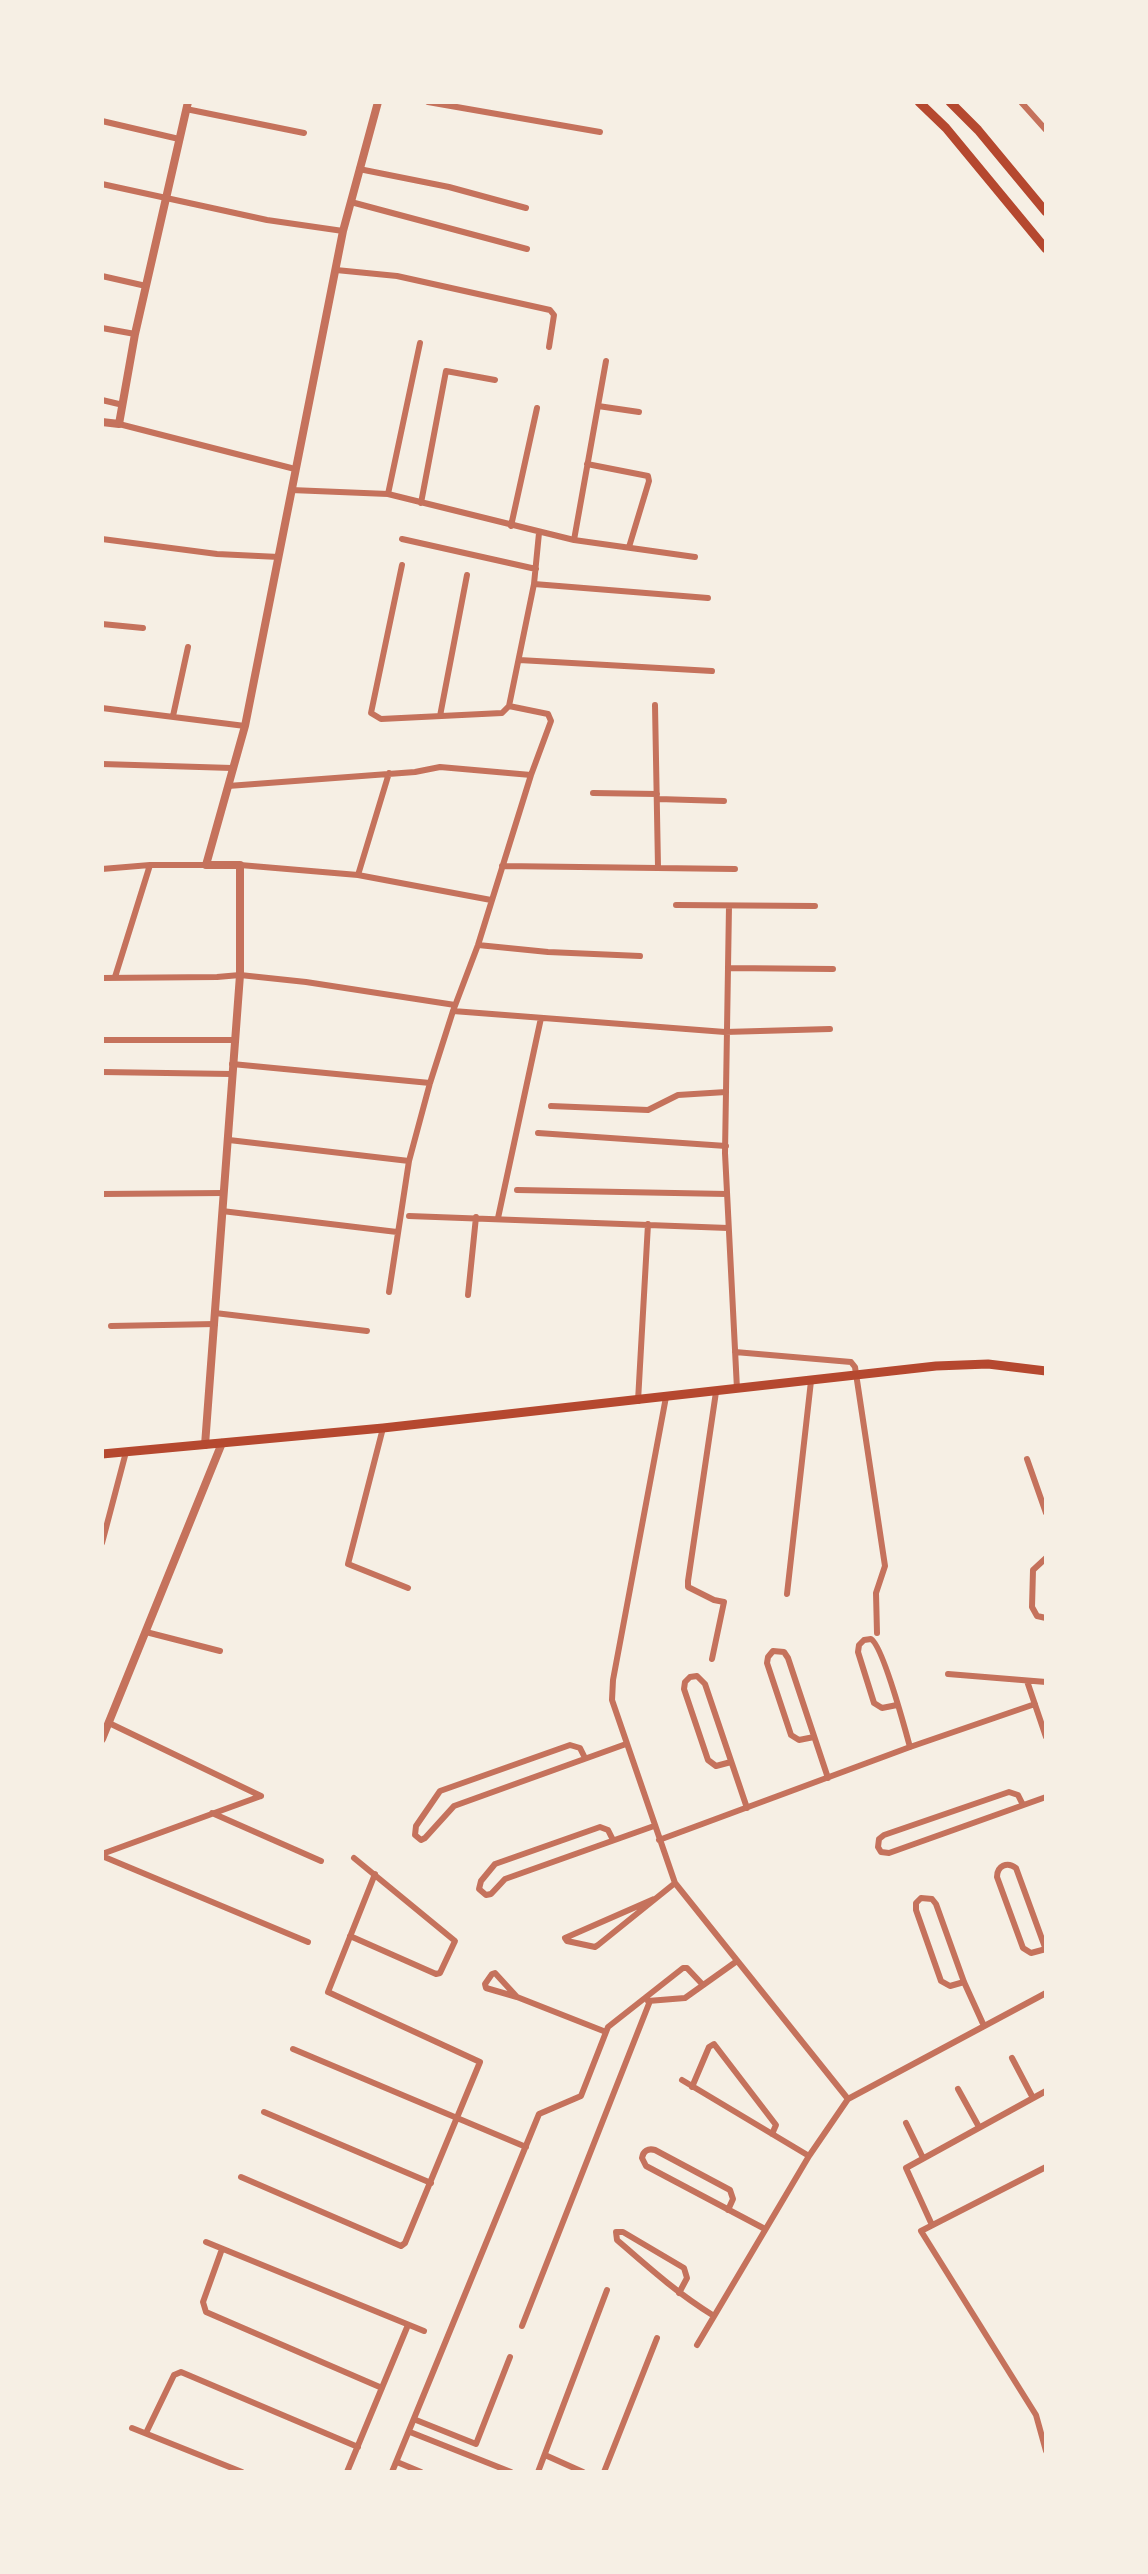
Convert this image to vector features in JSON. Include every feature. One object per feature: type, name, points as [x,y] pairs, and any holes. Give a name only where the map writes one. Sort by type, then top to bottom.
[{"type":"main road","points":[[919,102],[946,128],[1046,249]]},
{"type":"main road","points":[[950,102],[978,130],[1046,212]]},
{"type":"main road","points":[[102,1454],[383,1428],[971,1364],[1046,1371]]},
{"type":"street","points":[[206,865],[232,768],[246,726],[344,231],[378,102]]},
{"type":"street","points":[[428,102],[600,132]]},
{"type":"street","points":[[1021,102],[1046,130]]},
{"type":"street","points":[[119,424],[135,334],[187,105],[304,133]]},
{"type":"street","points":[[102,121],[179,139]]},
{"type":"street","points":[[359,169],[449,187],[526,208]]},
{"type":"street","points":[[102,184],[267,220],[344,231]]},
{"type":"street","points":[[351,202],[526,249]]},
{"type":"street","points":[[336,270],[397,276],[550,310],[554,315],[554,321],[549,347]]},
{"type":"street","points":[[102,276],[146,286]]},
{"type":"street","points":[[102,328],[135,334]]},
{"type":"street","points":[[388,494],[420,343]]},
{"type":"street","points":[[573,540],[606,361]]},
{"type":"street","points":[[421,503],[446,370],[495,380]]},
{"type":"street","points":[[102,400],[123,405]]},
{"type":"street","points":[[598,406],[639,412]]},
{"type":"street","points":[[511,526],[537,408]]},
{"type":"street","points":[[102,422],[119,424],[296,469]]},
{"type":"street","points":[[587,464],[648,476],[649,481],[628,548]]},
{"type":"street","points":[[291,490],[388,494],[573,540],[695,557]]},
{"type":"street","points":[[402,565],[371,712],[381,719],[502,712],[509,706],[519,660],[534,584],[539,533]]},
{"type":"street","points":[[102,539],[217,554],[279,557]]},
{"type":"street","points":[[402,539],[536,569]]},
{"type":"street","points":[[440,716],[467,575]]},
{"type":"street","points":[[534,584],[708,598]]},
{"type":"street","points":[[102,624],[143,628]]},
{"type":"street","points":[[173,716],[188,647]]},
{"type":"street","points":[[519,660],[712,671]]},
{"type":"street","points":[[655,705],[658,867]]},
{"type":"street","points":[[389,1292],[409,1161],[430,1083],[454,1008],[478,945],[531,775],[551,721],[548,714],[509,706]]},
{"type":"street","points":[[102,708],[246,726]]},
{"type":"street","points":[[102,764],[232,768]]},
{"type":"street","points":[[228,786],[415,772],[440,767],[531,775]]},
{"type":"street","points":[[358,875],[389,773]]},
{"type":"street","points":[[593,793],[724,801]]},
{"type":"street","points":[[102,869],[150,865],[240,865],[358,875],[491,900]]},
{"type":"street","points":[[115,977],[150,865]]},
{"type":"street","points":[[205,1445],[240,975],[240,865]]},
{"type":"street","points":[[502,866],[735,869]]},
{"type":"street","points":[[676,905],[815,906]]},
{"type":"street","points":[[729,906],[725,1032],[726,1146],[736,1389]]},
{"type":"street","points":[[478,945],[548,952],[640,956]]},
{"type":"street","points":[[728,968],[832,969]]},
{"type":"street","points":[[102,978],[240,975],[306,982],[454,1008],[540,1018],[725,1032],[830,1029]]},
{"type":"street","points":[[498,1218],[540,1018]]},
{"type":"street","points":[[103,1040],[234,1040]]},
{"type":"street","points":[[232,1064],[430,1083]]},
{"type":"street","points":[[102,1072],[231,1074]]},
{"type":"street","points":[[551,1106],[648,1110],[678,1095],[726,1092]]},
{"type":"street","points":[[538,1133],[726,1146]]},
{"type":"street","points":[[229,1140],[409,1161]]},
{"type":"street","points":[[517,1190],[727,1194]]},
{"type":"street","points":[[102,1194],[224,1193]]},
{"type":"street","points":[[222,1211],[397,1232]]},
{"type":"street","points":[[409,1216],[728,1228]]},
{"type":"street","points":[[468,1296],[476,1217]]},
{"type":"street","points":[[638,1401],[648,1224]]},
{"type":"street","points":[[215,1313],[367,1331]]},
{"type":"street","points":[[111,1326],[215,1324]]},
{"type":"street","points":[[735,1352],[850,1362],[856,1375],[885,1566],[876,1593],[877,1633]]},
{"type":"street","points":[[787,1594],[811,1381]]},
{"type":"street","points":[[712,1659],[724,1602],[714,1600],[688,1587],[688,1581],[716,1392]]},
{"type":"street","points":[[666,1397],[612,1689],[612,1700],[675,1883],[848,2098]]},
{"type":"street","points":[[383,1428],[348,1564],[408,1588]]},
{"type":"street","points":[[102,1739],[222,1443]]},
{"type":"street","points":[[102,1542],[126,1452]]},
{"type":"street","points":[[1027,1459],[1045,1508]]},
{"type":"street","points":[[1038,1490],[1046,1492]]},
{"type":"street","points":[[1046,1558],[1033,1570],[1032,1607],[1037,1616],[1046,1618]]},
{"type":"street","points":[[146,1632],[220,1650]]},
{"type":"street","points":[[897,1705],[882,1708],[874,1703],[858,1652],[859,1645],[864,1640],[871,1639],[877,1644],[897,1705],[910,1747]]},
{"type":"street","points":[[814,1737],[799,1740],[791,1735],[767,1663],[773,1651],[780,1651],[786,1655],[814,1737],[828,1778]]},
{"type":"street","points":[[948,1674],[1046,1682]]},
{"type":"street","points":[[731,1762],[716,1766],[708,1760],[684,1689],[685,1682],[690,1677],[698,1676],[705,1684],[747,1808]]},
{"type":"street","points":[[1027,1681],[1046,1737]]},
{"type":"street","points":[[659,1840],[910,1747],[1035,1704]]},
{"type":"street","points":[[102,1855],[261,1796],[109,1723]]},
{"type":"street","points":[[585,1758],[580,1748],[570,1745],[440,1791],[416,1826],[415,1835],[421,1840],[425,1838],[454,1806],[626,1744]]},
{"type":"street","points":[[1023,1805],[1018,1795],[1008,1792],[882,1835],[878,1840],[878,1847],[881,1852],[889,1853],[1046,1797]]},
{"type":"street","points":[[211,1813],[321,1861]]},
{"type":"street","points":[[614,1840],[608,1830],[600,1827],[495,1864],[481,1881],[479,1889],[486,1895],[491,1894],[505,1879],[654,1826]]},
{"type":"street","points":[[102,1855],[308,1942]]},
{"type":"street","points":[[350,1936],[436,1974],[440,1973],[454,1944],[453,1938],[354,1858]]},
{"type":"street","points":[[1010,1864],[1016,1868],[1046,1950],[1031,1953],[1023,1948],[997,1877],[997,1871],[1002,1865],[1010,1864]]},
{"type":"street","points":[[241,2177],[401,2246],[405,2243],[480,2064],[479,2060],[329,1995],[328,1989],[375,1874]]},
{"type":"street","points":[[654,1899],[566,1938],[567,1941],[595,1947],[675,1883]]},
{"type":"street","points":[[964,1982],[950,1986],[942,1981],[916,1910],[916,1903],[921,1898],[932,1899],[936,1904],[964,1982],[984,2026]]},
{"type":"street","points":[[641,2001],[685,1998],[737,1960]]},
{"type":"street","points":[[392,2472],[416,2420],[539,2114],[581,2096],[608,2027],[641,2001],[683,1968],[687,1968],[703,1985]]},
{"type":"street","points":[[517,1997],[495,1973],[485,1984],[486,1988],[517,1997],[606,2032]]},
{"type":"street","points":[[697,2345],[809,2156],[848,2098],[1046,1993]]},
{"type":"street","points":[[522,2326],[650,2001]]},
{"type":"street","points":[[692,2087],[709,2047],[714,2044],[776,2126],[772,2134]]},
{"type":"street","points":[[293,2049],[525,2147]]},
{"type":"street","points":[[1012,2058],[1033,2098]]},
{"type":"street","points":[[682,2080],[809,2156]]},
{"type":"street","points":[[958,2089],[979,2127]]},
{"type":"street","points":[[932,2225],[906,2171],[908,2167],[1046,2091]]},
{"type":"street","points":[[264,2112],[431,2183]]},
{"type":"street","points":[[906,2122],[923,2158]]},
{"type":"street","points":[[728,2210],[733,2199],[730,2190],[655,2150],[644,2153],[643,2161],[646,2166],[728,2210],[765,2229]]},
{"type":"street","points":[[1046,2167],[921,2231],[1025,2396],[1040,2425],[1046,2451]]},
{"type":"street","points":[[679,2293],[687,2278],[684,2268],[623,2232],[616,2232],[617,2240],[679,2293],[714,2316]]},
{"type":"street","points":[[206,2242],[424,2331]]},
{"type":"street","points":[[222,2249],[203,2302],[204,2310],[382,2388]]},
{"type":"street","points":[[538,2472],[607,2290]]},
{"type":"street","points":[[347,2472],[408,2325]]},
{"type":"street","points":[[604,2472],[657,2338]]},
{"type":"street","points":[[416,2420],[476,2444],[510,2357]]},
{"type":"street","points":[[146,2433],[174,2375],[178,2372],[358,2447]]},
{"type":"street","points":[[132,2428],[242,2472]]},
{"type":"street","points":[[410,2432],[511,2472]]},
{"type":"street","points":[[545,2455],[584,2472]]},
{"type":"street","points":[[397,2462],[421,2472]]}]
